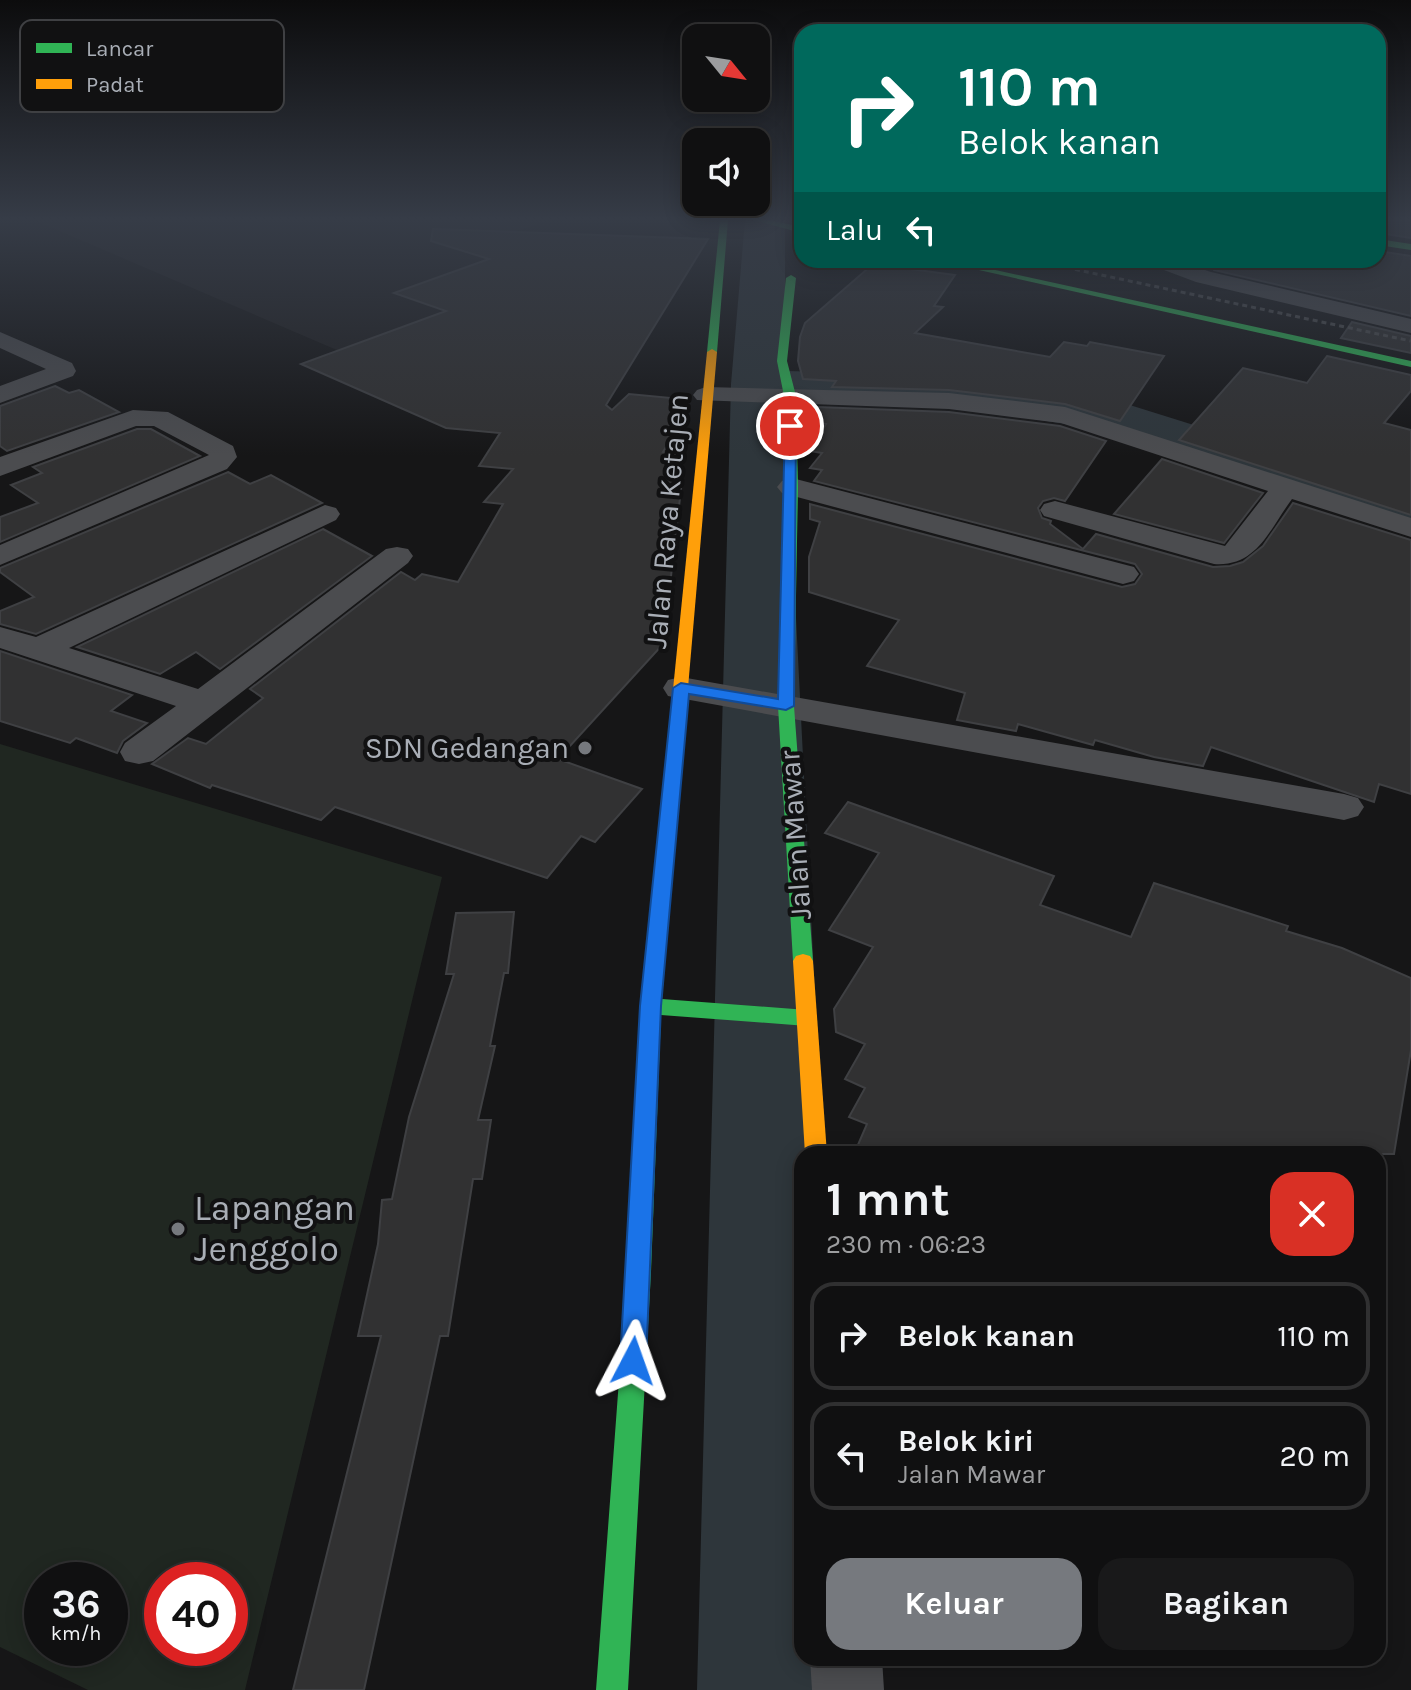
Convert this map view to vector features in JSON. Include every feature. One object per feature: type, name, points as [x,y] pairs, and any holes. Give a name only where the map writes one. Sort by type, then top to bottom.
[{"type":"main road","name":"Jalan Raya Ketajen","points":[[612,1690],[639,1272],[651,1006],[690,689],[715,395],[720,299]]},
{"type":"main road","name":"Jalan Mawar","points":[[789,299],[778,396],[792,487],[776,704],[807,1018],[815,1146]]},
{"type":"main road","points":[[1115,299],[1411,364]]},
{"type":"main road","points":[[651,1006],[807,1018]]},
{"type":"street","points":[[1296,299],[1411,326]]},
{"type":"street","points":[[0,339],[63,368],[59,375],[0,395]]},
{"type":"street","points":[[715,395],[949,401],[1065,415],[1411,528]]},
{"type":"street","points":[[0,467],[133,418],[149,416],[159,418],[223,452],[217,463],[0,556]]},
{"type":"street","points":[[792,487],[1123,574]]},
{"type":"street","points":[[1055,510],[1229,556],[1238,552],[1285,488]]},
{"type":"street","points":[[41,648],[325,514]]},
{"type":"street","points":[[139,752],[397,556]]},
{"type":"street","points":[[0,637],[204,703]]},
{"type":"street","points":[[690,689],[1344,807]]},
{"type":"street","points":[[846,1666],[848,1690]]},
{"type":"shaded area","points":[[218,299],[490,299],[479,411]]},
{"type":"shaded area","name":"Lapangan Jenggolo","points":[[0,744],[442,877],[245,1690],[88,1690],[39,1666],[128,1666],[128,1562],[24,1562],[24,1659],[0,1647]]},
{"type":"building","points":[[411,299],[671,299],[606,405],[612,410],[629,394],[682,399],[669,420],[682,421],[663,452],[682,454],[673,469],[683,470],[676,489],[681,489],[676,533],[671,548],[674,548],[664,643],[558,759],[642,789],[595,842],[581,836],[547,878],[335,807],[321,820],[212,785],[210,788],[152,764],[188,738],[206,744],[263,698],[250,689],[401,572],[415,580],[422,574],[458,582],[503,504],[484,502],[513,469],[479,466],[500,433],[446,428],[301,364],[446,311]]},
{"type":"building","points":[[833,299],[939,299],[934,306],[943,307],[915,333],[1050,357],[1064,342],[1087,346],[1090,342],[1164,356],[1120,421],[1065,404],[949,390],[832,387],[836,381],[803,379],[798,361],[805,323]]},
{"type":"building","points":[[1338,299],[1411,299],[1411,316]]},
{"type":"building","points":[[1352,322],[1411,336],[1411,353],[1341,338]]},
{"type":"building","points":[[1327,356],[1411,375],[1411,391],[1384,423],[1411,430],[1411,515],[1179,440],[1243,368],[1307,383]]},
{"type":"building","points":[[55,386],[69,393],[79,390],[119,412],[7,451],[0,446],[0,406]]},
{"type":"building","points":[[817,407],[949,412],[1060,426],[1106,441],[1065,501],[1054,498],[1043,501],[1038,508],[1042,518],[1051,521],[1050,524],[1083,549],[1096,534],[1213,567],[1230,566],[1243,562],[1263,546],[1293,503],[1411,540],[1411,794],[1379,784],[1374,802],[1211,747],[1203,766],[1154,757],[1095,740],[1093,745],[1018,724],[1016,731],[957,720],[965,693],[867,666],[899,620],[809,592],[809,557],[820,522],[810,519],[810,504],[1122,587],[1135,584],[1142,574],[1135,564],[814,481],[822,470],[810,468],[822,453],[810,451],[826,424],[808,421]]},
{"type":"building","points":[[137,429],[151,429],[200,456],[0,542],[0,517],[38,503],[11,485],[42,473],[33,467]]},
{"type":"building","points":[[1162,459],[1263,493],[1224,543],[1114,514]]},
{"type":"building","points":[[228,472],[250,484],[271,475],[322,503],[36,634],[0,624],[0,611],[34,597],[0,572],[0,568]]},
{"type":"building","points":[[323,529],[372,556],[220,669],[196,652],[160,674],[77,647]]},
{"type":"building","points":[[0,651],[132,695],[111,711],[147,723],[123,741],[117,753],[76,738],[70,743],[0,721]]},
{"type":"building","points":[[848,802],[1054,876],[1040,905],[1131,937],[1154,883],[1288,926],[1286,931],[1342,948],[1411,978],[1411,1050],[1394,1154],[1386,1154],[1386,1146],[857,1146],[867,1124],[849,1117],[865,1088],[845,1079],[865,1044],[836,1032],[834,1009],[873,947],[829,930],[879,853],[825,833]]},
{"type":"building","points":[[514,912],[508,973],[504,973],[490,1046],[495,1046],[478,1120],[491,1120],[482,1179],[473,1179],[448,1336],[440,1336],[364,1690],[293,1690],[381,1336],[358,1336],[378,1244],[382,1200],[392,1199],[409,1117],[454,974],[446,974],[456,913]]},
{"type":"waterway","points":[[762,299],[758,384],[773,1690]]},
{"type":"waterway","points":[[792,385],[958,391],[1101,413],[1287,476],[1411,513]]},
{"type":"railway","points":[[1213,299],[1411,341]]},
{"type":"traffic: fast","points":[[712,352],[717,299]]},
{"type":"traffic: fast","points":[[789,299],[782,361],[790,396],[792,487],[786,706],[803,961]]},
{"type":"traffic: fast","points":[[1115,299],[1411,364]]},
{"type":"traffic: fast","points":[[612,1690],[639,1272],[651,1006],[673,769]]},
{"type":"traffic: fast","points":[[651,1006],[807,1018]]},
{"type":"traffic: slow","points":[[673,769],[712,352]]},
{"type":"traffic: slow","points":[[803,961],[815,1146]]},
{"type":"place","name":"SDN Gedangan","points":[[585,748]]},
{"type":"place","name":"Lapangan Jenggolo","points":[[178,1229]]},
{"type":"route","points":[[633,1361],[651,1006],[681,688],[786,706],[792,487],[790,426]]}]
